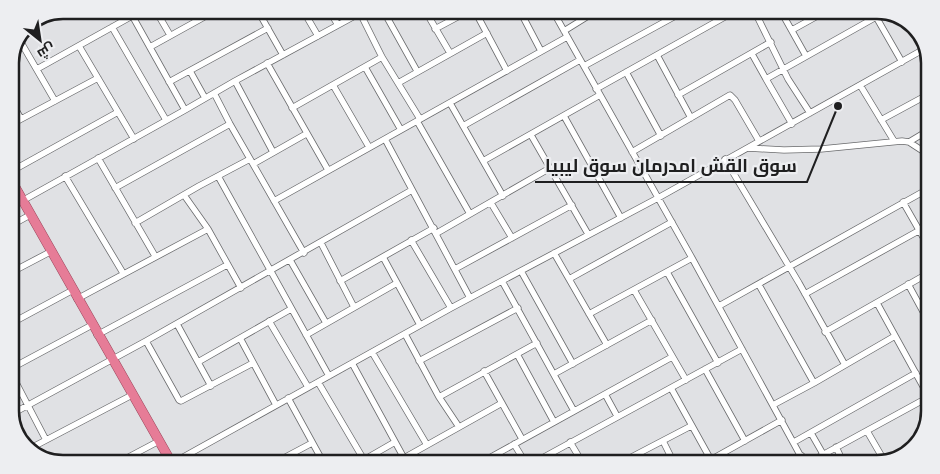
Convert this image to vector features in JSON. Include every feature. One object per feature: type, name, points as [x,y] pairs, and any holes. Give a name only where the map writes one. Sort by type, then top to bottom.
[{"type":"highway","points":[[19,195],[167,455]]},
{"type":"street","points":[[37,70],[112,28],[123,19]]},
{"type":"street","points":[[134,19],[185,110]]},
{"type":"street","points":[[161,19],[170,35]]},
{"type":"street","points":[[150,47],[200,19]]},
{"type":"street","points":[[263,19],[283,55]]},
{"type":"street","points":[[308,19],[318,36]]},
{"type":"street","points":[[334,19],[338,25]]},
{"type":"street","points":[[22,201],[349,19]]},
{"type":"street","points":[[364,19],[382,57],[470,214]]},
{"type":"street","points":[[388,19],[417,71]]},
{"type":"street","points":[[430,19],[450,53]]},
{"type":"street","points":[[435,29],[453,19]]},
{"type":"street","points":[[479,19],[507,71]]},
{"type":"street","points":[[524,19],[541,51]]},
{"type":"street","points":[[557,19],[801,455]]},
{"type":"street","points":[[274,201],[507,71],[541,51],[585,19]]},
{"type":"street","points":[[463,126],[669,19]]},
{"type":"street","points":[[483,161],[564,116],[626,72],[657,56],[715,19]]},
{"type":"street","points":[[759,19],[783,70],[810,114]]},
{"type":"street","points":[[786,19],[806,56]]},
{"type":"street","points":[[792,30],[812,19]]},
{"type":"street","points":[[766,79],[870,19]]},
{"type":"street","points":[[877,19],[902,62]]},
{"type":"street","points":[[112,28],[166,120]]},
{"type":"street","points":[[169,82],[268,28]]},
{"type":"street","points":[[398,83],[487,33]]},
{"type":"street","points":[[678,94],[771,42]]},
{"type":"street","points":[[22,45],[55,100]]},
{"type":"street","points":[[79,46],[134,138]]},
{"type":"street","points":[[187,455],[451,308],[658,198],[920,52]]},
{"type":"street","points":[[752,54],[792,124]]},
{"type":"street","points":[[657,56],[691,118]]},
{"type":"street","points":[[292,108],[382,57]]},
{"type":"street","points":[[267,63],[328,170]]},
{"type":"street","points":[[365,67],[400,130]]},
{"type":"street","points":[[190,71],[205,98]]},
{"type":"street","points":[[626,72],[662,136]]},
{"type":"street","points":[[19,115],[21,119],[98,78]]},
{"type":"street","points":[[235,81],[273,152]]},
{"type":"street","points":[[333,85],[369,147]]},
{"type":"street","points":[[860,85],[894,141]]},
{"type":"street","points":[[214,93],[251,162],[304,253]]},
{"type":"street","points":[[632,152],[731,96],[759,141]]},
{"type":"street","points":[[881,120],[921,98]]},
{"type":"street","points":[[450,103],[503,196]]},
{"type":"street","points":[[19,172],[118,112]]},
{"type":"street","points":[[564,116],[621,218]]},
{"type":"street","points":[[116,188],[230,124]]},
{"type":"street","points":[[135,223],[218,176],[273,152],[306,134]]},
{"type":"street","points":[[531,135],[588,234]]},
{"type":"street","points":[[909,142],[921,135]]},
{"type":"street","points":[[385,139],[470,298]]},
{"type":"street","points":[[746,148],[821,149],[894,141],[909,142],[921,150]]},
{"type":"street","points":[[98,158],[155,256]]},
{"type":"street","points":[[725,159],[845,365]]},
{"type":"street","points":[[340,281],[411,240],[492,203],[550,168]]},
{"type":"street","points":[[65,176],[124,274]]},
{"type":"street","points":[[218,176],[329,376]]},
{"type":"street","points":[[19,410],[304,253],[412,190]]},
{"type":"street","points":[[719,306],[921,193]]},
{"type":"street","points":[[184,195],[208,229],[240,288]]},
{"type":"street","points":[[805,294],[920,230],[903,202]]},
{"type":"street","points":[[492,203],[512,238]]},
{"type":"street","points":[[455,269],[572,205]]},
{"type":"street","points":[[19,221],[30,215]]},
{"type":"street","points":[[569,278],[672,222]]},
{"type":"street","points":[[19,320],[124,274],[208,229]]},
{"type":"street","points":[[411,240],[451,308]]},
{"type":"street","points":[[321,243],[354,307]]},
{"type":"street","points":[[19,269],[50,252]]},
{"type":"street","points":[[554,253],[607,345]]},
{"type":"street","points":[[383,257],[420,325]]},
{"type":"street","points":[[589,314],[692,258]]},
{"type":"street","points":[[290,260],[326,323]]},
{"type":"street","points":[[97,335],[227,265]]},
{"type":"street","points":[[521,271],[573,364]]},
{"type":"street","points":[[666,272],[718,363]]},
{"type":"street","points":[[825,332],[921,277]]},
{"type":"street","points":[[502,282],[574,411]]},
{"type":"street","points":[[306,335],[397,283]]},
{"type":"street","points":[[908,284],[921,308]]},
{"type":"street","points":[[759,285],[814,383]]},
{"type":"street","points":[[634,290],[686,380]]},
{"type":"street","points":[[877,303],[921,382]]},
{"type":"street","points":[[419,361],[518,308]]},
{"type":"street","points":[[198,362],[291,309]]},
{"type":"street","points":[[554,374],[652,320]]},
{"type":"street","points":[[269,321],[308,387]]},
{"type":"street","points":[[177,324],[211,386]]},
{"type":"street","points":[[19,365],[92,325]]},
{"type":"street","points":[[405,334],[439,397],[459,427]]},
{"type":"street","points":[[773,405],[894,336]]},
{"type":"street","points":[[240,338],[276,405]]},
{"type":"street","points":[[146,341],[179,400],[185,401],[253,363]]},
{"type":"street","points":[[439,397],[537,344]]},
{"type":"street","points":[[547,455],[742,350]]},
{"type":"street","points":[[372,352],[427,445]]},
{"type":"street","points":[[517,354],[554,422]]},
{"type":"street","points":[[494,455],[672,357]]},
{"type":"street","points":[[352,363],[402,455]]},
{"type":"street","points":[[705,370],[745,441]]},
{"type":"street","points":[[484,371],[522,439]]},
{"type":"street","points":[[794,442],[916,373]]},
{"type":"street","points":[[318,382],[360,455]]},
{"type":"street","points":[[19,388],[46,440]]},
{"type":"street","points":[[671,388],[705,455]]},
{"type":"street","points":[[605,394],[617,416]]},
{"type":"street","points":[[36,445],[132,395]]},
{"type":"street","points":[[288,398],[319,455]]},
{"type":"street","points":[[810,433],[823,454],[921,401]]},
{"type":"street","points":[[412,455],[502,403]]},
{"type":"street","points":[[719,455],[782,420]]},
{"type":"street","points":[[638,455],[691,426]]},
{"type":"street","points":[[867,430],[881,455]]},
{"type":"street","points":[[133,455],[159,441]]},
{"type":"street","points":[[663,441],[670,455]]},
{"type":"street","points":[[372,455],[395,442]]},
{"type":"street","points":[[570,442],[578,455]]},
{"type":"street","points":[[289,455],[312,443]]},
{"type":"street","points":[[514,444],[521,455]]},
{"type":"street","points":[[836,447],[840,455]]},
{"type":"place","name":"سوق القش امدرمان سوق ليبيا","points":[[838,106]]}]
